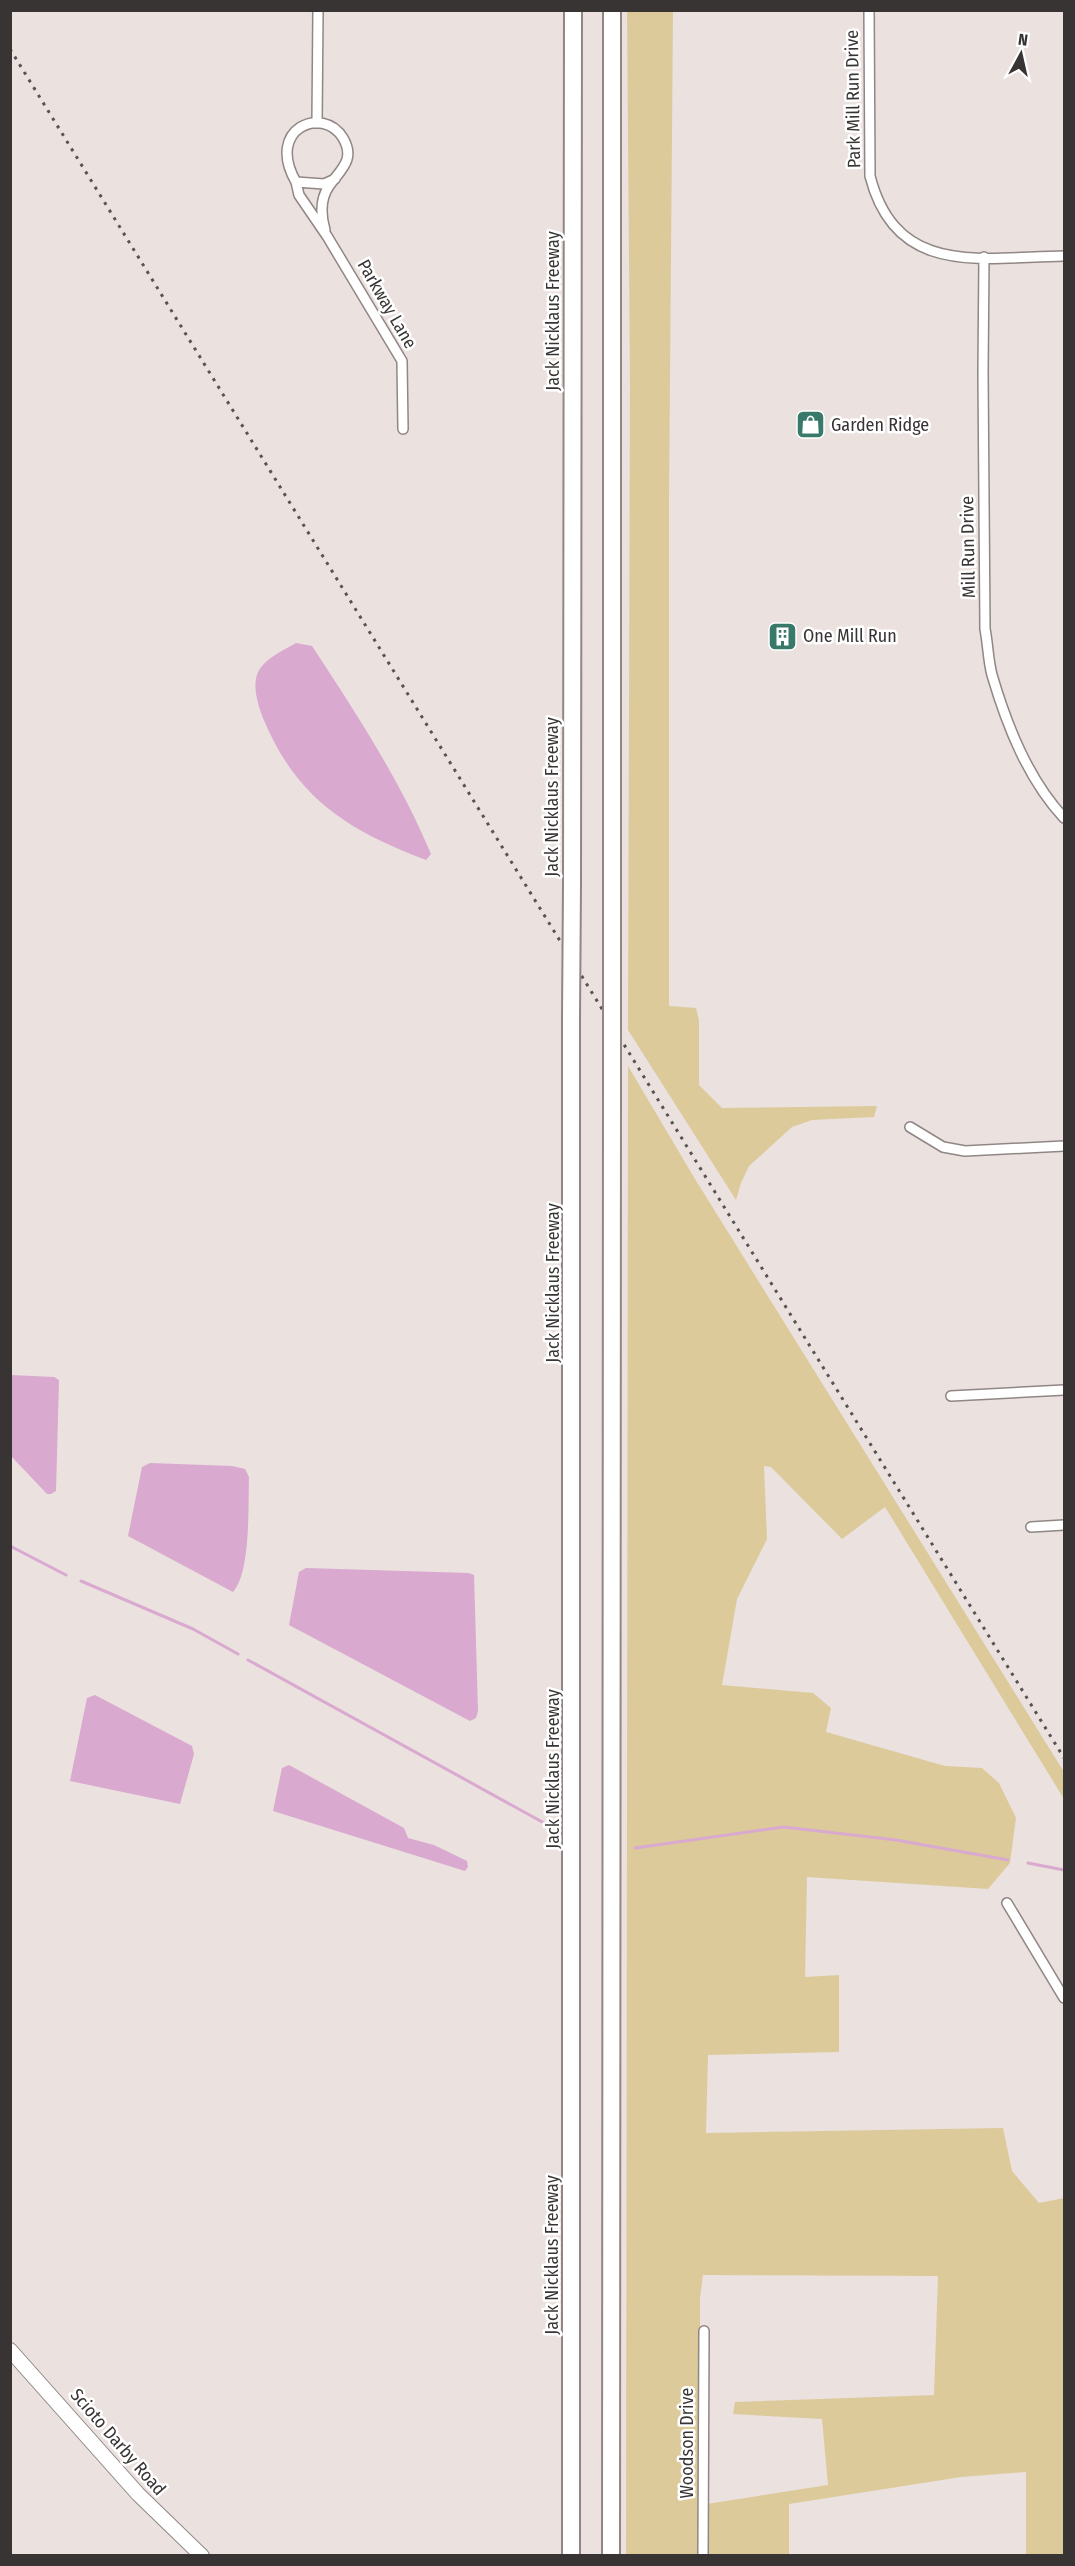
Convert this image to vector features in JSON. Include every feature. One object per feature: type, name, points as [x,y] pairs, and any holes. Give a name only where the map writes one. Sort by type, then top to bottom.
[{"type":"highway","name":"Jack Nicklaus Freeway","points":[[571,2556],[572,10]]},
{"type":"highway","points":[[611,2556],[612,10]]},
{"type":"main road","name":"Scioto Darby Road","points":[[10,2350],[138,2494],[202,2556]]},
{"type":"street","points":[[317,123],[318,10]]},
{"type":"street","name":"Park Mill Run Drive","points":[[869,10],[869,163],[872,182],[882,210],[905,237],[927,250],[951,256],[1065,256]]},
{"type":"street","points":[[317,123],[335,129],[346,145],[346,164],[335,179],[324,184],[296,182],[286,163],[287,144],[298,128],[317,123]]},
{"type":"street","name":"Parkway Lane","points":[[327,236],[321,218],[324,198],[328,187],[335,179]]},
{"type":"street","name":"Parkway Lane","points":[[296,182],[298,195],[327,236],[402,361],[403,429]]},
{"type":"street","name":"Mill Run Drive","points":[[984,257],[985,630],[992,674],[1011,731],[1044,792],[1065,818]]},
{"type":"street","points":[[910,1127],[943,1147],[965,1151],[1065,1146]]},
{"type":"street","points":[[951,1396],[1065,1390]]},
{"type":"street","points":[[1031,1527],[1065,1525]]},
{"type":"street","points":[[1007,1903],[1065,1998]]},
{"type":"street","name":"Woodson Drive","points":[[703,2556],[704,2331]]},
{"type":"shaded area","points":[[627,11],[673,11],[669,502],[669,1006],[696,1008],[699,1020],[699,1085],[722,1108],[877,1106],[874,1117],[812,1120],[792,1127],[749,1166],[736,1200],[628,1030],[630,383]]},
{"type":"shaded area","points":[[296,643],[312,646],[376,747],[406,800],[431,854],[426,860],[372,836],[327,808],[291,770],[276,746],[259,705],[256,678],[265,662]]},
{"type":"shaded area","points":[[628,1066],[695,1179],[1064,1772],[1064,1799],[885,1507],[842,1539],[771,1467],[764,1466],[767,1539],[737,1599],[722,1685],[813,1693],[831,1708],[826,1732],[945,1766],[982,1768],[999,1783],[1016,1818],[1010,1863],[988,1889],[807,1877],[805,1977],[839,1975],[839,2052],[708,2055],[706,2133],[1003,2128],[1012,2171],[1039,2203],[1064,2198],[1064,2555],[1026,2555],[1026,2472],[961,2477],[789,2504],[789,2555],[706,2555],[707,2504],[828,2485],[822,2419],[733,2414],[735,2402],[934,2395],[938,2276],[703,2275],[700,2298],[700,2555],[626,2556]]},
{"type":"shaded area","points":[[11,1375],[54,1377],[59,1380],[56,1491],[51,1494],[47,1494],[11,1456]]},
{"type":"shaded area","points":[[150,1463],[232,1466],[245,1469],[249,1477],[246,1554],[239,1582],[233,1592],[128,1536],[142,1467]]},
{"type":"shaded area","points":[[306,1568],[474,1575],[478,1711],[476,1718],[470,1721],[289,1625],[299,1572]]},
{"type":"shaded area","points":[[95,1695],[192,1746],[194,1754],[180,1804],[70,1781],[87,1698]]},
{"type":"shaded area","points":[[289,1765],[404,1828],[408,1838],[434,1845],[467,1861],[468,1867],[465,1871],[273,1811],[282,1768]]},
{"type":"waterway","points":[[10,1546],[66,1575]]},
{"type":"waterway","points":[[81,1581],[193,1629],[238,1654]]},
{"type":"waterway","points":[[248,1660],[546,1824]]},
{"type":"waterway","points":[[635,1848],[784,1827],[896,1840],[1008,1860]]},
{"type":"waterway","points":[[1028,1863],[1064,1870]]},
{"type":"railway","points":[[10,49],[1064,1758]]},
{"type":"place","name":"Garden Ridge","points":[[810,425]]},
{"type":"place","name":"One Mill Run","points":[[782,636]]}]
